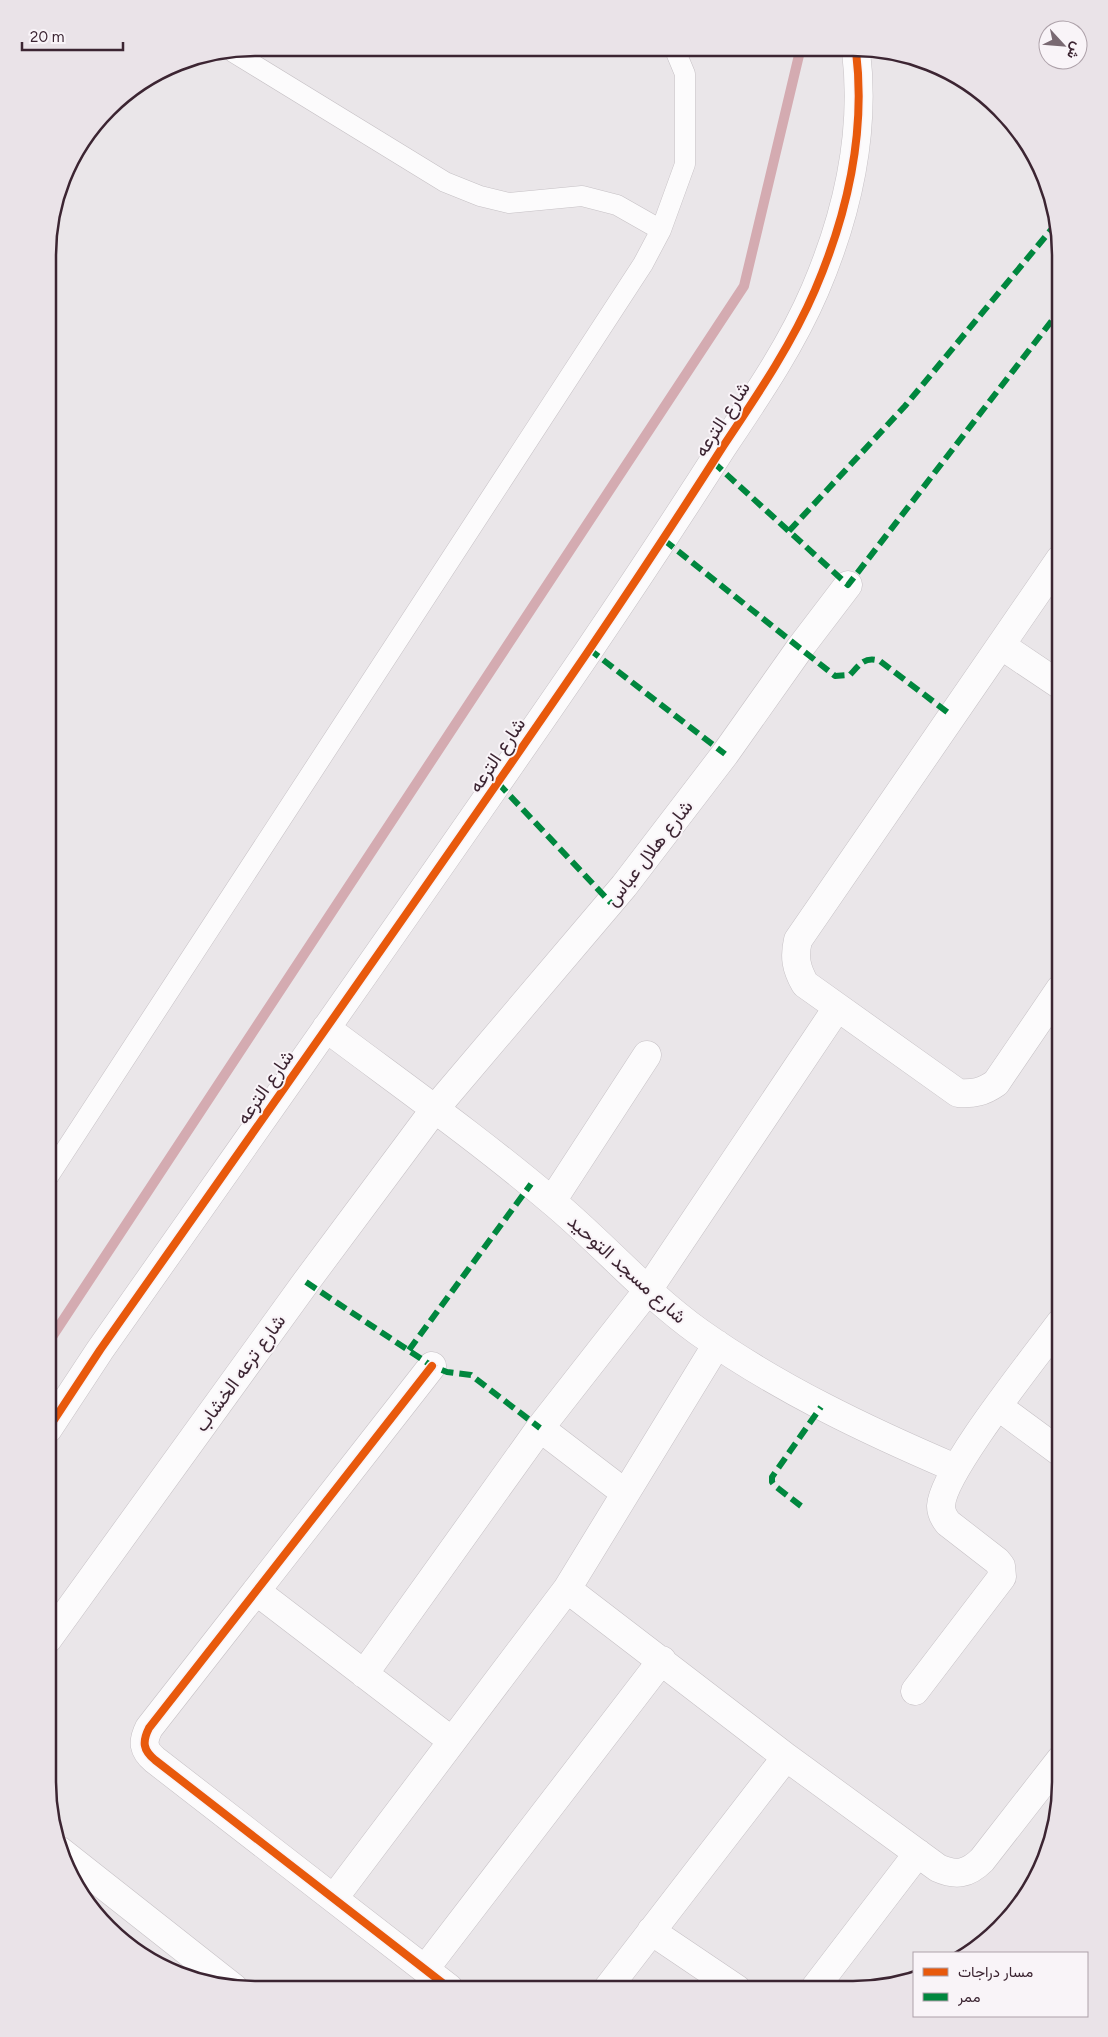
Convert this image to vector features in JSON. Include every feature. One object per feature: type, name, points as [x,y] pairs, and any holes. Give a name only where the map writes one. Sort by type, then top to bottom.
[{"type":"street","name":"شارع الترعه","points":[[56,1417],[100,1350],[498,783],[658,548],[766,381],[793,335],[815,291],[846,200],[855,152],[859,104],[856,56]]},
{"type":"street","points":[[1052,571],[1002,646],[951,715],[798,940],[794,955],[797,971],[805,984],[958,1093],[972,1094],[985,1090],[996,1083],[1052,1001]]},
{"type":"street","name":"شارع هلال عباس","points":[[434,1110],[624,886],[725,754],[800,648],[848,585]]},
{"type":"street","points":[[1002,646],[1052,680]]},
{"type":"street","points":[[364,1674],[540,1428],[648,1290],[837,1008]]},
{"type":"street","name":"شارع مسجد التوحيد","points":[[326,1028],[552,1202],[601,1244],[648,1290],[690,1325],[717,1344],[822,1407],[955,1468]]},
{"type":"street","points":[[552,1202],[647,1055]]},
{"type":"street","name":"شارع ترعه الخشاب","points":[[56,1627],[306,1282],[434,1110]]},
{"type":"street","points":[[916,1691],[1002,1577],[1001,1566],[997,1561],[948,1523],[942,1515],[941,1505],[955,1468],[1052,1334]]},
{"type":"street","points":[[334,1898],[567,1589],[597,1543],[717,1344]]},
{"type":"street","points":[[432,1366],[149,1728],[144,1746],[148,1754],[155,1760],[440,1981]]},
{"type":"street","points":[[999,1407],[1052,1446]]},
{"type":"street","points":[[540,1428],[625,1494]]},
{"type":"street","points":[[567,1589],[786,1756],[938,1868],[949,1873],[962,1873],[974,1868],[1052,1770]]},
{"type":"street","points":[[256,1591],[452,1741]]},
{"type":"street","points":[[425,1969],[662,1660]]},
{"type":"street","points":[[613,1981],[786,1756]]},
{"type":"street","points":[[820,1981],[918,1853]]},
{"type":"street","points":[[72,1860],[221,1978]]},
{"type":"street","points":[[651,1931],[725,1981]]},
{"type":"lane","points":[[56,1164],[638,272],[661,230],[685,164],[685,74],[678,56]]},
{"type":"lane","points":[[241,57],[454,186],[480,196],[509,203],[582,196],[617,204],[661,230]]},
{"type":"waterway","points":[[56,1331],[744,286],[799,56]]},
{"type":"marked path","points":[[789,531],[905,406],[1050,231]]},
{"type":"marked path","points":[[713,462],[848,585],[1052,320]]},
{"type":"marked path","points":[[664,540],[835,676],[850,675],[860,664],[867,660],[880,661],[951,715]]},
{"type":"marked path","points":[[589,649],[725,754]]},
{"type":"marked path","points":[[498,783],[611,903]]},
{"type":"marked path","points":[[409,1350],[531,1184]]},
{"type":"marked path","points":[[306,1282],[432,1366],[447,1372],[471,1375],[540,1428]]},
{"type":"marked path","points":[[801,1506],[775,1486],[772,1482],[772,1477],[821,1407]]},
{"type":"cycle path","points":[[56,1417],[100,1350],[406,915],[587,653],[784,351],[815,290],[845,203],[856,143],[858,112],[856,56]]},
{"type":"cycle path","points":[[432,1366],[149,1728],[145,1738],[145,1745],[148,1753],[155,1760],[440,1981]]}]
